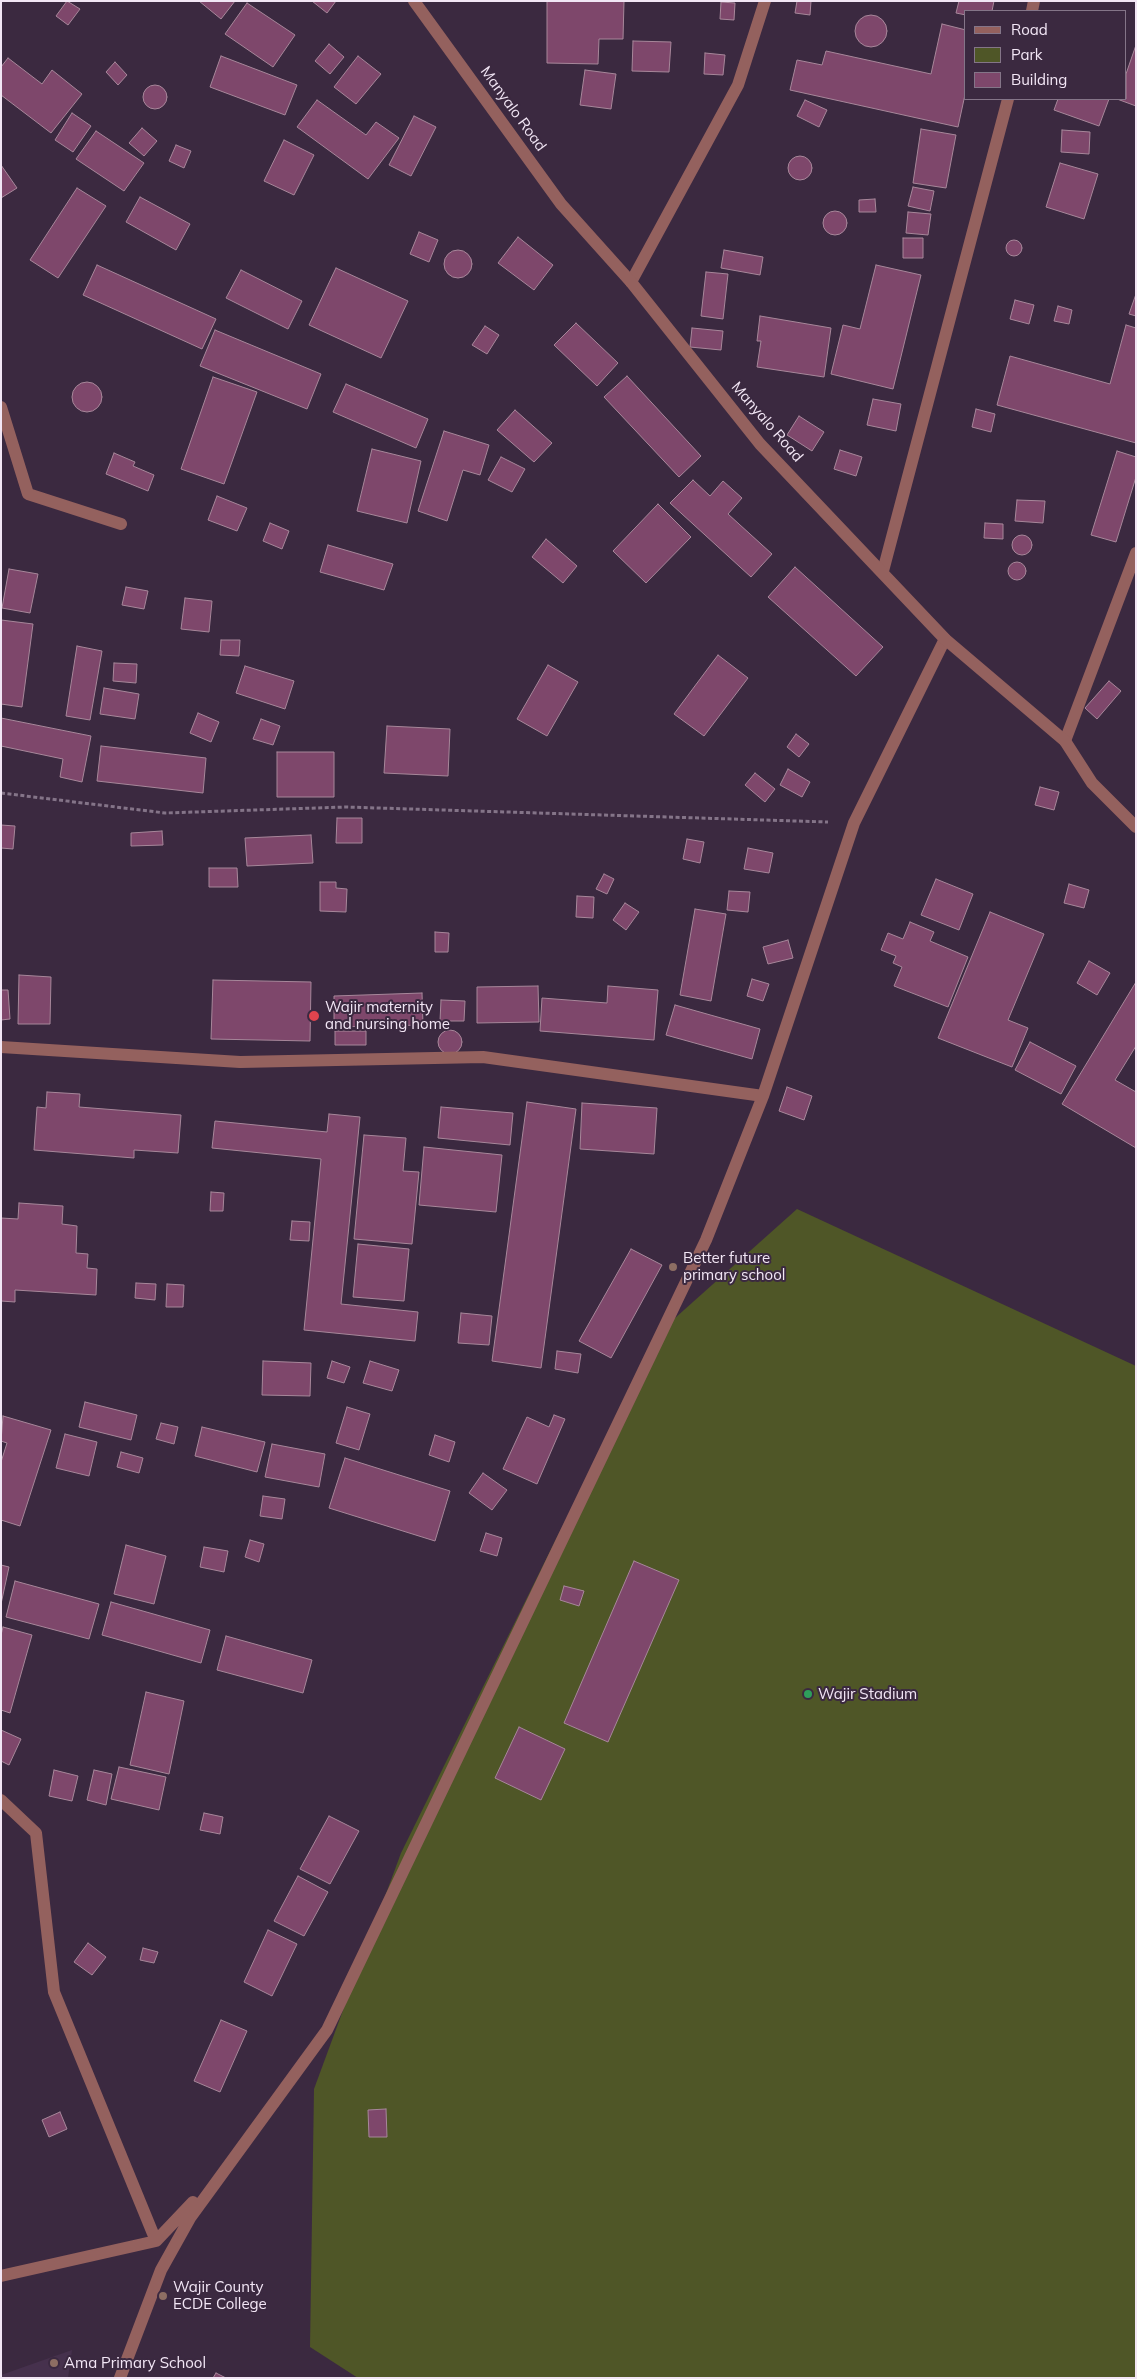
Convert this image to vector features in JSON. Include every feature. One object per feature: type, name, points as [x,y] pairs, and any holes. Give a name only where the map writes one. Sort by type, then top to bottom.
[{"type":"street","name":"Manyalo Road","points":[[414,1],[561,204],[631,282],[760,444],[945,639],[1065,741],[1092,783],[1136,827]]},
{"type":"street","points":[[631,282],[738,85],[764,1]]},
{"type":"street","points":[[882,571],[1008,100]]},
{"type":"street","points":[[1,407],[28,494],[121,524]]},
{"type":"street","points":[[1065,741],[1136,553]]},
{"type":"street","points":[[120,2378],[161,2270],[190,2218],[327,2030],[706,1240],[763,1096],[854,823],[945,639]]},
{"type":"street","points":[[1,1047],[240,1062],[483,1058],[763,1096]]},
{"type":"street","points":[[1,1800],[36,1833],[54,1992],[156,2241]]},
{"type":"street","points":[[1,2276],[156,2241],[225,2170]]},
{"type":"path","points":[[1,793],[165,813],[346,806],[854,823]]},
{"type":"shaded area","name":"Ama Primary School","points":[[72,2350],[68,2378],[1,2378],[1,2375]]},
{"type":"green space","name":"Wajir Stadium","points":[[797,1209],[1136,1366],[1136,2378],[358,2378],[310,2347],[314,2089],[401,1853],[558,1535],[665,1327]]},
{"type":"building","points":[[67,1],[80,9],[68,25],[56,16]]},
{"type":"building","points":[[199,1],[235,1],[221,19]]},
{"type":"building","points":[[312,1],[336,1],[327,13]]},
{"type":"building","points":[[547,1],[624,1],[623,39],[599,39],[598,64],[547,63]]},
{"type":"building","points":[[797,1],[811,1],[810,15],[795,13]]},
{"type":"building","points":[[959,1],[994,1],[992,10],[964,10],[964,15],[956,13]]},
{"type":"building","points":[[721,2],[735,3],[734,20],[720,19]]},
{"type":"building","points":[[247,3],[295,35],[273,67],[225,34]]},
{"type":"building","points":[[871,15],[882,20],[887,31],[882,42],[871,47],[860,42],[855,31],[860,20]]},
{"type":"building","points":[[942,24],[964,30],[964,99],[958,127],[790,90],[797,60],[822,65],[826,51],[931,74]]},
{"type":"building","points":[[633,41],[671,42],[669,72],[632,71]]},
{"type":"building","points":[[329,44],[344,57],[330,74],[315,61]]},
{"type":"building","points":[[1136,45],[1136,106],[1120,100],[1127,100],[1127,71]]},
{"type":"building","points":[[705,53],[725,55],[723,75],[704,74]]},
{"type":"building","points":[[221,56],[297,85],[285,115],[210,87]]},
{"type":"building","points":[[358,56],[381,74],[356,104],[334,87]]},
{"type":"building","points":[[8,58],[42,84],[52,70],[82,94],[51,133],[1,95],[1,67]]},
{"type":"building","points":[[115,62],[127,75],[118,85],[106,72]]},
{"type":"building","points":[[585,70],[616,74],[611,109],[580,105]]},
{"type":"building","points":[[155,85],[164,88],[167,97],[164,106],[155,109],[146,106],[143,97],[146,88]]},
{"type":"building","points":[[317,100],[366,135],[376,122],[399,138],[368,179],[297,127]]},
{"type":"building","points":[[805,100],[827,110],[819,127],[797,116]]},
{"type":"building","points":[[1058,100],[1109,100],[1099,126],[1054,110]]},
{"type":"building","points":[[72,113],[91,126],[73,152],[55,140]]},
{"type":"building","points":[[414,116],[436,127],[411,176],[389,165]]},
{"type":"building","points":[[142,128],[157,141],[144,156],[129,143]]},
{"type":"building","points":[[921,129],[956,135],[946,188],[913,183]]},
{"type":"building","points":[[1062,130],[1090,132],[1089,154],[1061,152]]},
{"type":"building","points":[[96,131],[144,163],[124,191],[76,159]]},
{"type":"building","points":[[284,140],[314,155],[294,195],[264,181]]},
{"type":"building","points":[[176,145],[191,151],[184,168],[169,161]]},
{"type":"building","points":[[800,156],[809,159],[812,168],[809,177],[800,180],[791,177],[788,168],[791,159]]},
{"type":"building","points":[[1060,163],[1098,174],[1084,219],[1046,207]]},
{"type":"building","points":[[1,165],[17,188],[1,198]]},
{"type":"building","points":[[913,187],[934,191],[930,211],[908,206]]},
{"type":"building","points":[[77,188],[106,206],[58,278],[30,260]]},
{"type":"building","points":[[140,197],[190,224],[176,250],[126,222]]},
{"type":"building","points":[[875,199],[876,212],[859,212],[859,200]]},
{"type":"building","points":[[835,211],[844,214],[847,223],[844,232],[835,235],[826,232],[823,223],[826,214]]},
{"type":"building","points":[[908,212],[931,214],[928,235],[906,233]]},
{"type":"building","points":[[419,232],[438,240],[429,262],[410,254]]},
{"type":"building","points":[[518,237],[553,265],[534,290],[498,263]]},
{"type":"building","points":[[903,238],[923,238],[923,258],[903,258]]},
{"type":"building","points":[[1011,240],[1017,240],[1022,245],[1020,254],[1011,256],[1006,251],[1006,245]]},
{"type":"building","points":[[458,250],[468,254],[472,264],[468,274],[458,278],[448,274],[444,264],[448,254]]},
{"type":"building","points":[[724,250],[763,257],[760,275],[721,268]]},
{"type":"building","points":[[97,265],[216,319],[202,349],[83,295]]},
{"type":"building","points":[[876,265],[921,275],[893,389],[831,374],[843,325],[860,329]]},
{"type":"building","points":[[336,268],[408,301],[381,358],[309,325]]},
{"type":"building","points":[[241,270],[302,301],[288,329],[226,298]]},
{"type":"building","points":[[706,272],[728,274],[723,319],[701,316]]},
{"type":"building","points":[[1136,294],[1136,316],[1129,314]]},
{"type":"building","points":[[1015,300],[1034,305],[1029,324],[1010,319]]},
{"type":"building","points":[[1058,306],[1072,310],[1069,324],[1054,321]]},
{"type":"building","points":[[760,316],[831,328],[824,377],[757,367],[761,341],[757,341]]},
{"type":"building","points":[[576,323],[618,363],[597,386],[554,345]]},
{"type":"building","points":[[1126,325],[1136,328],[1136,443],[997,405],[1010,356],[1110,384]]},
{"type":"building","points":[[485,326],[499,335],[487,354],[472,345]]},
{"type":"building","points":[[692,328],[723,331],[721,350],[690,347]]},
{"type":"building","points":[[215,330],[321,374],[307,409],[200,366]]},
{"type":"building","points":[[627,376],[701,456],[679,477],[604,397]]},
{"type":"building","points":[[213,377],[257,392],[224,484],[181,469]]},
{"type":"building","points":[[87,382],[98,386],[102,397],[98,408],[87,412],[76,408],[72,397],[76,386]]},
{"type":"building","points":[[346,384],[428,419],[416,448],[333,412]]},
{"type":"building","points":[[873,399],[901,404],[896,431],[867,425]]},
{"type":"building","points":[[976,409],[995,414],[991,432],[972,427]]},
{"type":"building","points":[[515,410],[552,443],[534,462],[497,430]]},
{"type":"building","points":[[799,416],[824,432],[812,451],[787,435]]},
{"type":"building","points":[[444,431],[489,445],[480,475],[463,470],[447,521],[418,511]]},
{"type":"building","points":[[372,449],[421,461],[407,523],[357,511]]},
{"type":"building","points":[[840,450],[862,457],[856,476],[834,469]]},
{"type":"building","points":[[1117,451],[1136,457],[1136,477],[1116,542],[1091,535]]},
{"type":"building","points":[[114,453],[135,462],[133,466],[154,475],[148,491],[106,474]]},
{"type":"building","points":[[501,457],[525,469],[512,492],[488,480]]},
{"type":"building","points":[[693,480],[710,496],[723,481],[742,498],[728,514],[772,554],[751,577],[670,503]]},
{"type":"building","points":[[217,496],[247,508],[237,531],[208,520]]},
{"type":"building","points":[[1017,500],[1045,501],[1043,523],[1015,521]]},
{"type":"building","points":[[658,504],[691,537],[646,583],[613,551]]},
{"type":"building","points":[[270,523],[289,531],[282,549],[263,541]]},
{"type":"building","points":[[985,523],[1003,524],[1003,539],[984,538]]},
{"type":"building","points":[[1018,535],[1026,535],[1032,541],[1032,549],[1026,555],[1018,555],[1012,549],[1012,541]]},
{"type":"building","points":[[546,539],[577,566],[563,583],[532,557]]},
{"type":"building","points":[[328,545],[393,564],[384,590],[320,572]]},
{"type":"building","points":[[1017,562],[1023,565],[1026,571],[1023,577],[1017,580],[1011,577],[1008,571],[1011,565]]},
{"type":"building","points":[[795,567],[883,647],[856,676],[768,597]]},
{"type":"building","points":[[9,569],[38,574],[30,613],[2,608]]},
{"type":"building","points":[[126,587],[148,591],[144,609],[122,605]]},
{"type":"building","points":[[185,598],[212,601],[209,632],[181,629]]},
{"type":"building","points":[[1,620],[33,624],[22,707],[1,704]]},
{"type":"building","points":[[221,640],[240,640],[239,656],[220,655]]},
{"type":"building","points":[[77,646],[102,651],[90,720],[66,716]]},
{"type":"building","points":[[718,655],[748,678],[704,736],[674,714]]},
{"type":"building","points":[[114,663],[137,664],[136,683],[113,681]]},
{"type":"building","points":[[548,665],[578,682],[547,736],[517,719]]},
{"type":"building","points":[[245,666],[294,681],[285,709],[236,693]]},
{"type":"building","points":[[1109,681],[1121,691],[1097,719],[1085,708]]},
{"type":"building","points":[[104,688],[139,694],[135,719],[100,714]]},
{"type":"building","points":[[198,713],[219,722],[211,742],[190,733]]},
{"type":"building","points":[[1,718],[91,736],[82,782],[60,777],[63,759],[1,746]]},
{"type":"building","points":[[261,719],[280,726],[273,745],[253,739]]},
{"type":"building","points":[[387,726],[450,729],[448,776],[384,773]]},
{"type":"building","points":[[796,734],[809,744],[799,757],[787,747]]},
{"type":"building","points":[[101,746],[206,758],[203,793],[97,781]]},
{"type":"building","points":[[277,752],[334,752],[334,797],[277,797]]},
{"type":"building","points":[[788,769],[810,782],[802,797],[780,785]]},
{"type":"building","points":[[755,773],[775,789],[765,802],[745,785]]},
{"type":"building","points":[[1040,787],[1059,792],[1054,810],[1035,805]]},
{"type":"building","points":[[337,818],[362,818],[362,843],[336,843]]},
{"type":"building","points":[[1,825],[15,826],[13,849],[1,848]]},
{"type":"building","points":[[162,831],[163,845],[131,846],[131,833]]},
{"type":"building","points":[[311,835],[313,863],[247,866],[245,838]]},
{"type":"building","points":[[687,839],[704,842],[700,863],[683,859]]},
{"type":"building","points":[[748,848],[773,853],[769,873],[744,869]]},
{"type":"building","points":[[209,868],[237,868],[238,887],[209,887]]},
{"type":"building","points":[[604,874],[614,879],[607,894],[596,889]]},
{"type":"building","points":[[936,879],[973,894],[959,930],[921,915]]},
{"type":"building","points":[[320,882],[336,882],[336,888],[347,889],[346,912],[320,911]]},
{"type":"building","points":[[1069,884],[1089,890],[1084,908],[1064,903]]},
{"type":"building","points":[[729,891],[750,892],[748,912],[727,910]]},
{"type":"building","points":[[577,896],[594,897],[593,918],[576,917]]},
{"type":"building","points":[[625,903],[639,912],[626,930],[613,920]]},
{"type":"building","points":[[695,909],[726,914],[711,1001],[680,995]]},
{"type":"building","points":[[990,912],[1044,934],[1008,1020],[1028,1028],[1012,1067],[938,1038]]},
{"type":"building","points":[[910,922],[934,932],[930,941],[968,957],[948,1007],[894,986],[902,967],[893,963],[896,956],[881,950],[888,933],[903,939]]},
{"type":"building","points":[[435,932],[449,933],[448,952],[435,952]]},
{"type":"building","points":[[788,940],[793,958],[768,964],[763,947]]},
{"type":"building","points":[[1089,961],[1110,973],[1097,995],[1077,983]]},
{"type":"building","points":[[19,975],[51,977],[50,1024],[18,1024]]},
{"type":"building","points":[[752,979],[769,984],[763,1001],[747,996]]},
{"type":"building","points":[[213,980],[311,982],[310,1041],[211,1039]]},
{"type":"building","points":[[1136,982],[1136,1046],[1115,1080],[1136,1092],[1136,1148],[1062,1104]]},
{"type":"building","points":[[538,986],[539,1022],[477,1023],[477,987]]},
{"type":"building","points":[[608,986],[658,990],[654,1040],[540,1031],[542,998],[607,1003]]},
{"type":"building","points":[[1,990],[8,990],[10,1019],[1,1020]]},
{"type":"building","points":[[422,993],[423,1025],[334,1027],[334,996]]},
{"type":"building","points":[[441,1000],[465,1001],[464,1021],[440,1021]]},
{"type":"building","points":[[675,1005],[760,1029],[752,1059],[666,1035]]},
{"type":"building","points":[[450,1030],[458,1034],[462,1042],[458,1050],[450,1054],[442,1050],[438,1042],[442,1034]]},
{"type":"building","points":[[335,1031],[366,1031],[366,1045],[335,1045]]},
{"type":"building","points":[[1030,1042],[1076,1066],[1061,1094],[1015,1070]]},
{"type":"building","points":[[787,1087],[812,1096],[804,1120],[779,1111]]},
{"type":"building","points":[[47,1092],[80,1094],[79,1107],[181,1115],[178,1153],[134,1150],[134,1158],[34,1150],[37,1107],[46,1108]]},
{"type":"building","points":[[527,1102],[576,1109],[541,1368],[492,1361]]},
{"type":"building","points":[[582,1103],[657,1108],[654,1154],[580,1149]]},
{"type":"building","points":[[441,1107],[513,1113],[510,1145],[438,1138]]},
{"type":"building","points":[[329,1114],[360,1117],[341,1304],[418,1312],[415,1341],[304,1330],[321,1159],[212,1148],[215,1121],[327,1132]]},
{"type":"building","points":[[364,1135],[406,1138],[403,1171],[419,1172],[412,1244],[354,1239]]},
{"type":"building","points":[[424,1147],[502,1155],[496,1212],[419,1205]]},
{"type":"building","points":[[211,1192],[224,1193],[223,1211],[210,1211]]},
{"type":"building","points":[[19,1203],[63,1206],[62,1224],[77,1226],[76,1253],[88,1254],[87,1268],[97,1269],[96,1295],[15,1290],[15,1302],[1,1301],[1,1218],[18,1219]]},
{"type":"building","points":[[292,1221],[310,1222],[309,1241],[290,1240]]},
{"type":"building","points":[[358,1244],[409,1249],[404,1301],[353,1297]]},
{"type":"building","points":[[631,1249],[662,1265],[611,1358],[579,1341]]},
{"type":"building","points":[[136,1283],[156,1284],[155,1300],[135,1298]]},
{"type":"building","points":[[167,1284],[184,1285],[183,1307],[166,1307]]},
{"type":"building","points":[[461,1313],[492,1316],[489,1345],[458,1343]]},
{"type":"building","points":[[557,1351],[581,1354],[578,1373],[555,1369]]},
{"type":"building","points":[[263,1361],[311,1363],[310,1396],[262,1395]]},
{"type":"building","points":[[332,1361],[350,1367],[344,1383],[327,1378]]},
{"type":"building","points":[[370,1361],[399,1370],[392,1391],[363,1383]]},
{"type":"building","points":[[85,1402],[137,1415],[131,1440],[79,1427]]},
{"type":"building","points":[[347,1407],[370,1414],[359,1450],[336,1443]]},
{"type":"building","points":[[554,1415],[565,1419],[537,1484],[503,1469],[527,1417],[549,1427]]},
{"type":"building","points":[[3,1416],[51,1430],[20,1526],[1,1520],[1,1462],[7,1443],[1,1441]]},
{"type":"building","points":[[161,1423],[178,1427],[174,1444],[156,1439]]},
{"type":"building","points":[[202,1427],[265,1442],[257,1472],[195,1456]]},
{"type":"building","points":[[65,1434],[97,1442],[89,1476],[56,1468]]},
{"type":"building","points":[[435,1435],[455,1442],[449,1462],[429,1455]]},
{"type":"building","points":[[272,1444],[325,1454],[319,1487],[265,1477]]},
{"type":"building","points":[[121,1452],[143,1458],[139,1473],[117,1467]]},
{"type":"building","points":[[345,1458],[450,1491],[435,1541],[329,1508]]},
{"type":"building","points":[[483,1473],[507,1490],[492,1510],[469,1493]]},
{"type":"building","points":[[263,1496],[285,1499],[282,1519],[260,1516]]},
{"type":"building","points":[[486,1533],[502,1538],[497,1556],[480,1551]]},
{"type":"building","points":[[250,1540],[264,1544],[259,1562],[245,1557]]},
{"type":"building","points":[[126,1545],[166,1556],[154,1604],[114,1594]]},
{"type":"building","points":[[204,1547],[228,1551],[224,1572],[200,1567]]},
{"type":"building","points":[[634,1561],[679,1580],[608,1742],[564,1723]]},
{"type":"building","points":[[1,1565],[9,1567],[1,1604]]},
{"type":"building","points":[[15,1581],[99,1604],[89,1639],[6,1617]]},
{"type":"building","points":[[564,1586],[584,1591],[579,1606],[560,1600]]},
{"type":"building","points":[[111,1602],[210,1630],[201,1663],[102,1635]]},
{"type":"building","points":[[3,1627],[32,1635],[10,1713],[1,1710],[1,1635]]},
{"type":"building","points":[[226,1636],[312,1660],[303,1693],[217,1670]]},
{"type":"building","points":[[146,1692],[184,1701],[169,1774],[130,1765]]},
{"type":"building","points":[[519,1727],[565,1749],[541,1800],[495,1778]]},
{"type":"building","points":[[1,1730],[21,1739],[9,1765],[1,1761]]},
{"type":"building","points":[[119,1767],[166,1777],[159,1810],[111,1799]]},
{"type":"building","points":[[54,1770],[78,1776],[72,1801],[49,1796]]},
{"type":"building","points":[[94,1770],[112,1774],[106,1805],[87,1800]]},
{"type":"building","points":[[204,1813],[223,1817],[220,1834],[200,1830]]},
{"type":"building","points":[[329,1816],[359,1831],[330,1884],[300,1869]]},
{"type":"building","points":[[298,1876],[328,1892],[304,1936],[274,1921]]},
{"type":"building","points":[[268,1930],[297,1944],[272,1996],[244,1982]]},
{"type":"building","points":[[88,1943],[106,1957],[92,1975],[74,1962]]},
{"type":"building","points":[[143,1948],[158,1952],[154,1963],[140,1960]]},
{"type":"building","points":[[221,2020],[247,2031],[220,2092],[194,2081]]},
{"type":"building","points":[[386,2109],[387,2137],[369,2137],[368,2110]]},
{"type":"building","points":[[60,2112],[67,2129],[49,2137],[42,2120]]},
{"type":"building","points":[[216,2373],[226,2378],[213,2378]]},
{"type":"place","name":"Wajir maternity and nursing home","points":[[314,1016]]},
{"type":"place","name":"Better future primary school","points":[[673,1267]]},
{"type":"place","name":"Wajir Stadium","points":[[808,1694]]},
{"type":"place","name":"Wajir County ECDE College","points":[[163,2296]]},
{"type":"place","name":"Ama Primary School","points":[[54,2363]]}]
